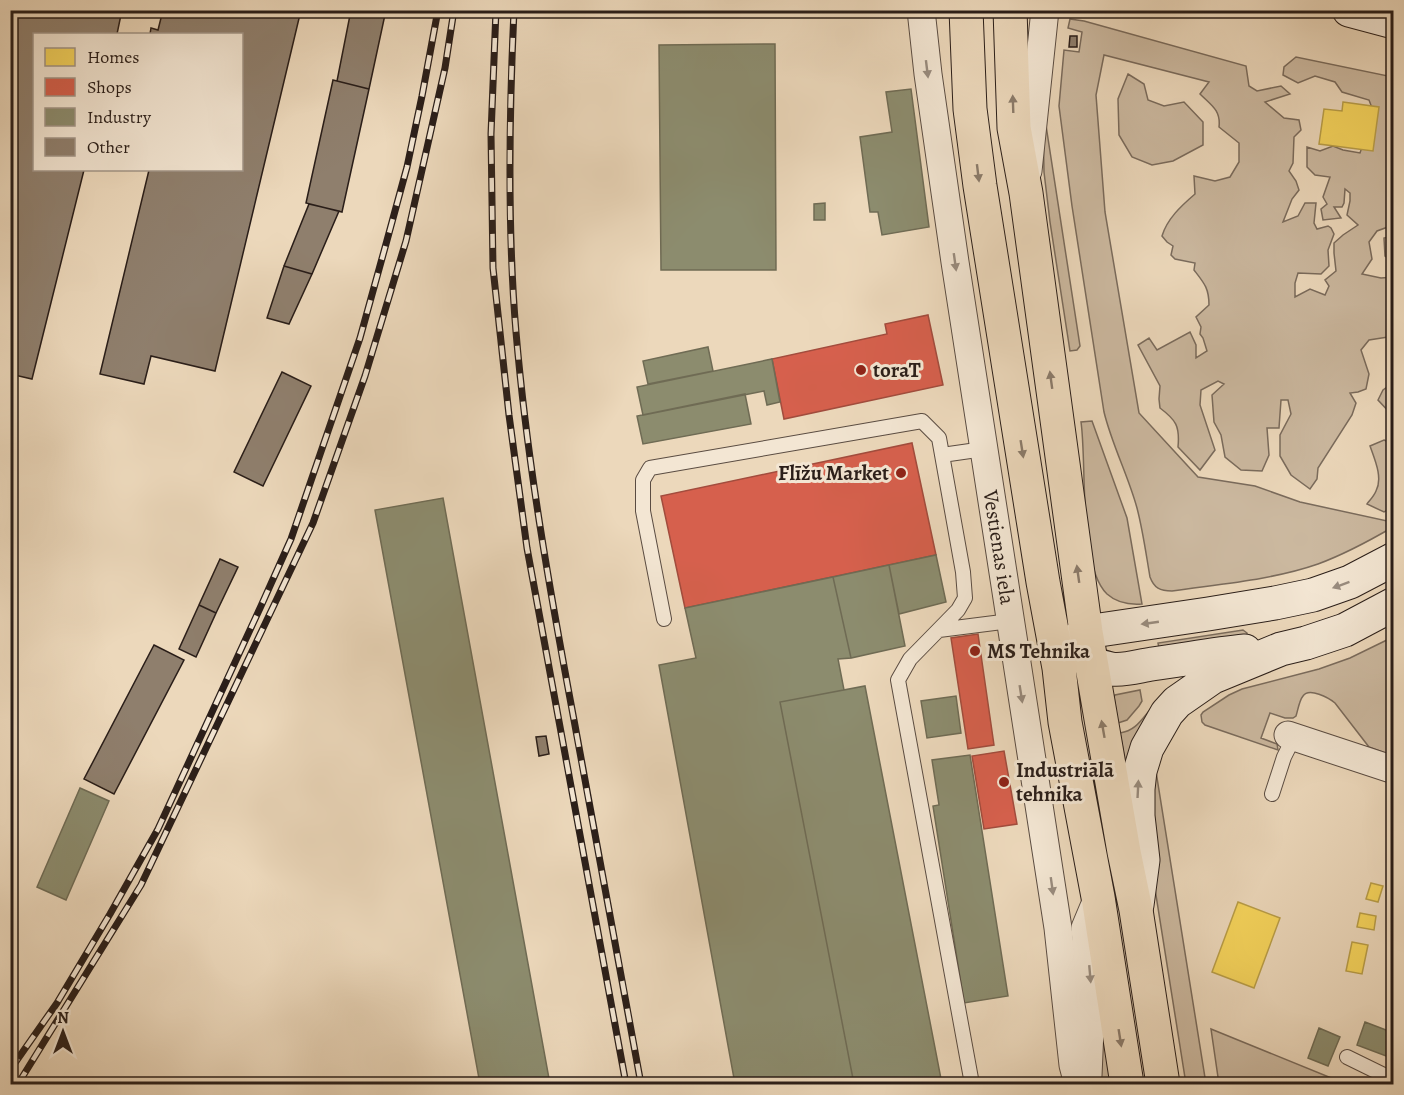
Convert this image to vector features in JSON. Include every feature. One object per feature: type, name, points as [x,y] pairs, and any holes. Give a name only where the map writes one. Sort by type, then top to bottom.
[{"type":"main road","name":"Vestienas iela","points":[[966,10],[970,109],[980,186],[1049,616],[1077,652],[1065,722],[1098,897],[1127,1084]]},
{"type":"main road","name":"Vestienas iela","points":[[1010,10],[1014,128],[1026,193],[1077,652],[1136,910],[1163,1084]]},
{"type":"main road","points":[[1349,10],[1394,22]]},
{"type":"main road","points":[[1077,652],[1208,614],[1305,597],[1350,582],[1394,559]]},
{"type":"main road","points":[[1136,910],[1143,860],[1138,816],[1140,771],[1147,748],[1167,713],[1187,693],[1213,676],[1281,649],[1345,630],[1394,604]]},
{"type":"main road","points":[[1077,652],[1111,669],[1228,653],[1281,649]]},
{"type":"street","name":"Vestienas iela","points":[[921,10],[955,262],[1055,905],[1073,1065],[1078,1084]]},
{"type":"street","name":"Vestienas iela","points":[[1026,193],[1045,10]]},
{"type":"street","points":[[1291,736],[1394,770]]},
{"type":"street","points":[[1088,1084],[1091,1006],[1085,928],[1098,897]]},
{"type":"lane","points":[[664,619],[643,511],[643,480],[650,468],[922,421],[939,438],[963,572],[965,598],[958,610],[910,659],[898,680],[972,1084]]},
{"type":"lane","points":[[942,455],[984,449]]},
{"type":"lane","points":[[939,630],[1010,621]]},
{"type":"lane","points":[[1272,794],[1291,736]]},
{"type":"lane","points":[[1347,1057],[1394,1080]]},
{"type":"shaded area","points":[[1070,19],[1246,66],[1249,86],[1257,91],[1281,86],[1290,94],[1265,102],[1284,118],[1299,120],[1301,130],[1294,137],[1293,163],[1289,171],[1299,190],[1292,199],[1283,222],[1298,216],[1305,203],[1316,203],[1314,223],[1317,229],[1328,226],[1334,234],[1328,250],[1329,266],[1321,274],[1298,273],[1295,297],[1310,289],[1325,295],[1329,286],[1325,280],[1336,271],[1334,243],[1358,225],[1347,215],[1350,193],[1345,189],[1342,207],[1334,207],[1341,218],[1323,220],[1321,209],[1327,204],[1323,197],[1330,177],[1315,175],[1307,167],[1307,147],[1320,151],[1333,146],[1360,153],[1374,113],[1369,100],[1342,92],[1335,82],[1315,76],[1298,83],[1283,75],[1284,67],[1296,57],[1393,77],[1394,176],[1388,201],[1393,207],[1393,233],[1388,227],[1377,231],[1369,242],[1372,259],[1362,274],[1381,278],[1393,277],[1393,338],[1369,340],[1361,350],[1369,374],[1366,389],[1350,393],[1356,403],[1352,415],[1318,468],[1317,479],[1310,489],[1291,475],[1280,456],[1280,435],[1291,414],[1288,400],[1281,400],[1279,428],[1267,428],[1269,455],[1262,471],[1241,470],[1225,457],[1221,435],[1214,422],[1212,395],[1224,384],[1218,381],[1201,390],[1200,405],[1215,450],[1200,470],[1178,447],[1176,424],[1160,408],[1160,386],[1138,345],[1149,338],[1157,350],[1190,332],[1196,345],[1196,358],[1207,351],[1196,317],[1209,305],[1207,290],[1194,270],[1195,263],[1175,259],[1171,255],[1173,246],[1162,236],[1171,218],[1195,194],[1194,176],[1215,181],[1230,177],[1239,162],[1239,143],[1219,127],[1217,112],[1200,94],[1209,82],[1104,55],[1096,95],[1105,212],[1139,413],[1198,477],[1255,486],[1300,502],[1387,521],[1393,513],[1393,527],[1328,560],[1283,574],[1172,591],[1161,589],[1153,584],[1137,508],[1104,412],[1072,206],[1059,106],[1064,50],[1079,52],[1082,32],[1068,28]]},
{"type":"shaded area","points":[[1128,74],[1144,84],[1148,100],[1164,106],[1184,102],[1203,122],[1203,145],[1173,161],[1152,165],[1132,157],[1119,135],[1118,99]]},
{"type":"shaded area","points":[[1043,118],[1045,119],[1080,346],[1077,350],[1070,351],[1044,172]]},
{"type":"shaded area","points":[[1394,236],[1393,268],[1391,260],[1385,256],[1384,238]]},
{"type":"shaded area","points":[[1393,383],[1394,415],[1392,415],[1378,400],[1383,390]]},
{"type":"shaded area","points":[[1092,421],[1127,518],[1142,604],[1123,603],[1107,594],[1098,580],[1092,561],[1085,513],[1081,422]]},
{"type":"shaded area","points":[[1384,440],[1391,443],[1393,451],[1393,487],[1391,488],[1393,506],[1384,512],[1367,504],[1375,493],[1379,480],[1378,469],[1370,446]]},
{"type":"shaded area","points":[[1243,630],[1247,633],[1247,639],[1160,653],[1158,643]]},
{"type":"shaded area","points":[[1393,637],[1393,756],[1369,747],[1335,703],[1314,693],[1303,696],[1296,716],[1293,718],[1270,713],[1261,738],[1277,744],[1278,750],[1202,722],[1203,712],[1242,689],[1319,669],[1350,658]]},
{"type":"shaded area","points":[[1140,690],[1142,701],[1139,706],[1127,720],[1118,723],[1115,695]]},
{"type":"shaded area","points":[[1149,711],[1128,762],[1125,761],[1120,733],[1133,728]]},
{"type":"shaded area","points":[[1154,759],[1206,1084],[1186,1084],[1145,826]]},
{"type":"shaded area","points":[[1211,1029],[1346,1084],[1219,1084]]},
{"type":"shaded area","points":[[1104,1030],[1115,1084],[1095,1084]]},
{"type":"building: Homes","points":[[1343,102],[1379,107],[1373,151],[1319,144],[1324,109],[1342,111]]},
{"type":"building: Homes","points":[[1371,883],[1383,886],[1378,902],[1366,899]]},
{"type":"building: Homes","points":[[1238,902],[1280,918],[1254,988],[1212,972]]},
{"type":"building: Homes","points":[[1360,913],[1376,916],[1374,930],[1357,927]]},
{"type":"building: Homes","points":[[1352,942],[1368,945],[1362,974],[1346,971]]},
{"type":"building: Shops","points":[[928,315],[943,385],[784,419],[772,359],[887,334],[885,324]]},
{"type":"building: Shops","points":[[912,443],[936,555],[685,608],[661,496]]},
{"type":"building: Shops","points":[[978,634],[994,745],[968,749],[951,638]]},
{"type":"building: Shops","points":[[1004,751],[1017,824],[984,829],[972,756]]},
{"type":"building: Industry","points":[[775,44],[776,270],[661,270],[659,45]]},
{"type":"building: Industry","points":[[911,89],[929,227],[882,235],[878,212],[870,212],[860,137],[892,132],[886,92]]},
{"type":"building: Industry","points":[[825,203],[825,220],[814,220],[814,204]]},
{"type":"building: Industry","points":[[708,347],[713,371],[648,384],[643,361]]},
{"type":"building: Industry","points":[[772,359],[780,402],[767,405],[764,391],[643,415],[637,387]]},
{"type":"building: Industry","points":[[745,394],[751,424],[643,444],[637,416]]},
{"type":"building: Industry","points":[[443,498],[550,1084],[480,1084],[375,510]]},
{"type":"building: Industry","points":[[936,555],[946,602],[899,614],[889,565]]},
{"type":"building: Industry","points":[[889,565],[905,646],[851,658],[833,577]]},
{"type":"building: Industry","points":[[833,577],[851,658],[838,659],[844,690],[780,702],[854,1084],[735,1084],[659,665],[696,658],[685,608]]},
{"type":"building: Industry","points":[[865,686],[942,1084],[854,1084],[780,702]]},
{"type":"building: Industry","points":[[956,696],[961,733],[927,738],[921,701]]},
{"type":"building: Industry","points":[[970,755],[1008,996],[964,1003],[933,806],[939,805],[932,760]]},
{"type":"building: Industry","points":[[80,788],[109,801],[66,900],[37,887]]},
{"type":"building: Industry","points":[[1365,1022],[1394,1033],[1394,1059],[1357,1045]]},
{"type":"building: Industry","points":[[1319,1028],[1340,1037],[1328,1066],[1308,1058]]},
{"type":"building: Other","points":[[10,10],[122,10],[117,33],[33,33],[33,171],[84,171],[32,379],[10,374]]},
{"type":"building: Other","points":[[163,10],[301,10],[215,371],[151,356],[144,384],[100,374],[149,171],[243,171],[243,33],[150,33],[151,28],[158,30]]},
{"type":"building: Other","points":[[351,10],[386,10],[369,89],[337,81]]},
{"type":"building: Other","points":[[1070,36],[1077,36],[1077,47],[1069,47]]},
{"type":"building: Other","points":[[333,80],[369,89],[342,212],[306,203]]},
{"type":"building: Other","points":[[309,204],[339,211],[312,274],[284,266]]},
{"type":"building: Other","points":[[284,266],[312,274],[289,324],[267,318]]},
{"type":"building: Other","points":[[282,372],[311,386],[263,486],[234,472]]},
{"type":"building: Other","points":[[10,430],[14,430],[11,604],[10,604]]},
{"type":"building: Other","points":[[220,559],[238,567],[216,613],[199,605]]},
{"type":"building: Other","points":[[199,605],[216,613],[196,657],[179,649]]},
{"type":"building: Other","points":[[154,645],[184,660],[114,794],[84,779]]},
{"type":"building: Other","points":[[546,736],[549,754],[539,756],[536,737]]},
{"type":"railway","points":[[10,1070],[57,1003],[158,829],[291,539],[360,338],[407,167],[438,10]]},
{"type":"railway","points":[[18,1084],[141,885],[313,523],[365,376],[406,241],[445,68],[454,10]]},
{"type":"railway","points":[[496,10],[491,134],[493,268],[509,415],[527,548],[626,1084]]},
{"type":"railway","points":[[514,10],[510,131],[511,252],[526,429],[556,624],[641,1084]]},
{"type":"place","name":"toraT","points":[[861,370]]},
{"type":"place","name":"Flīžu Market","points":[[901,473]]},
{"type":"place","name":"MS Tehnika","points":[[975,651]]},
{"type":"place","name":"Industriālā tehnika","points":[[1004,782]]}]
